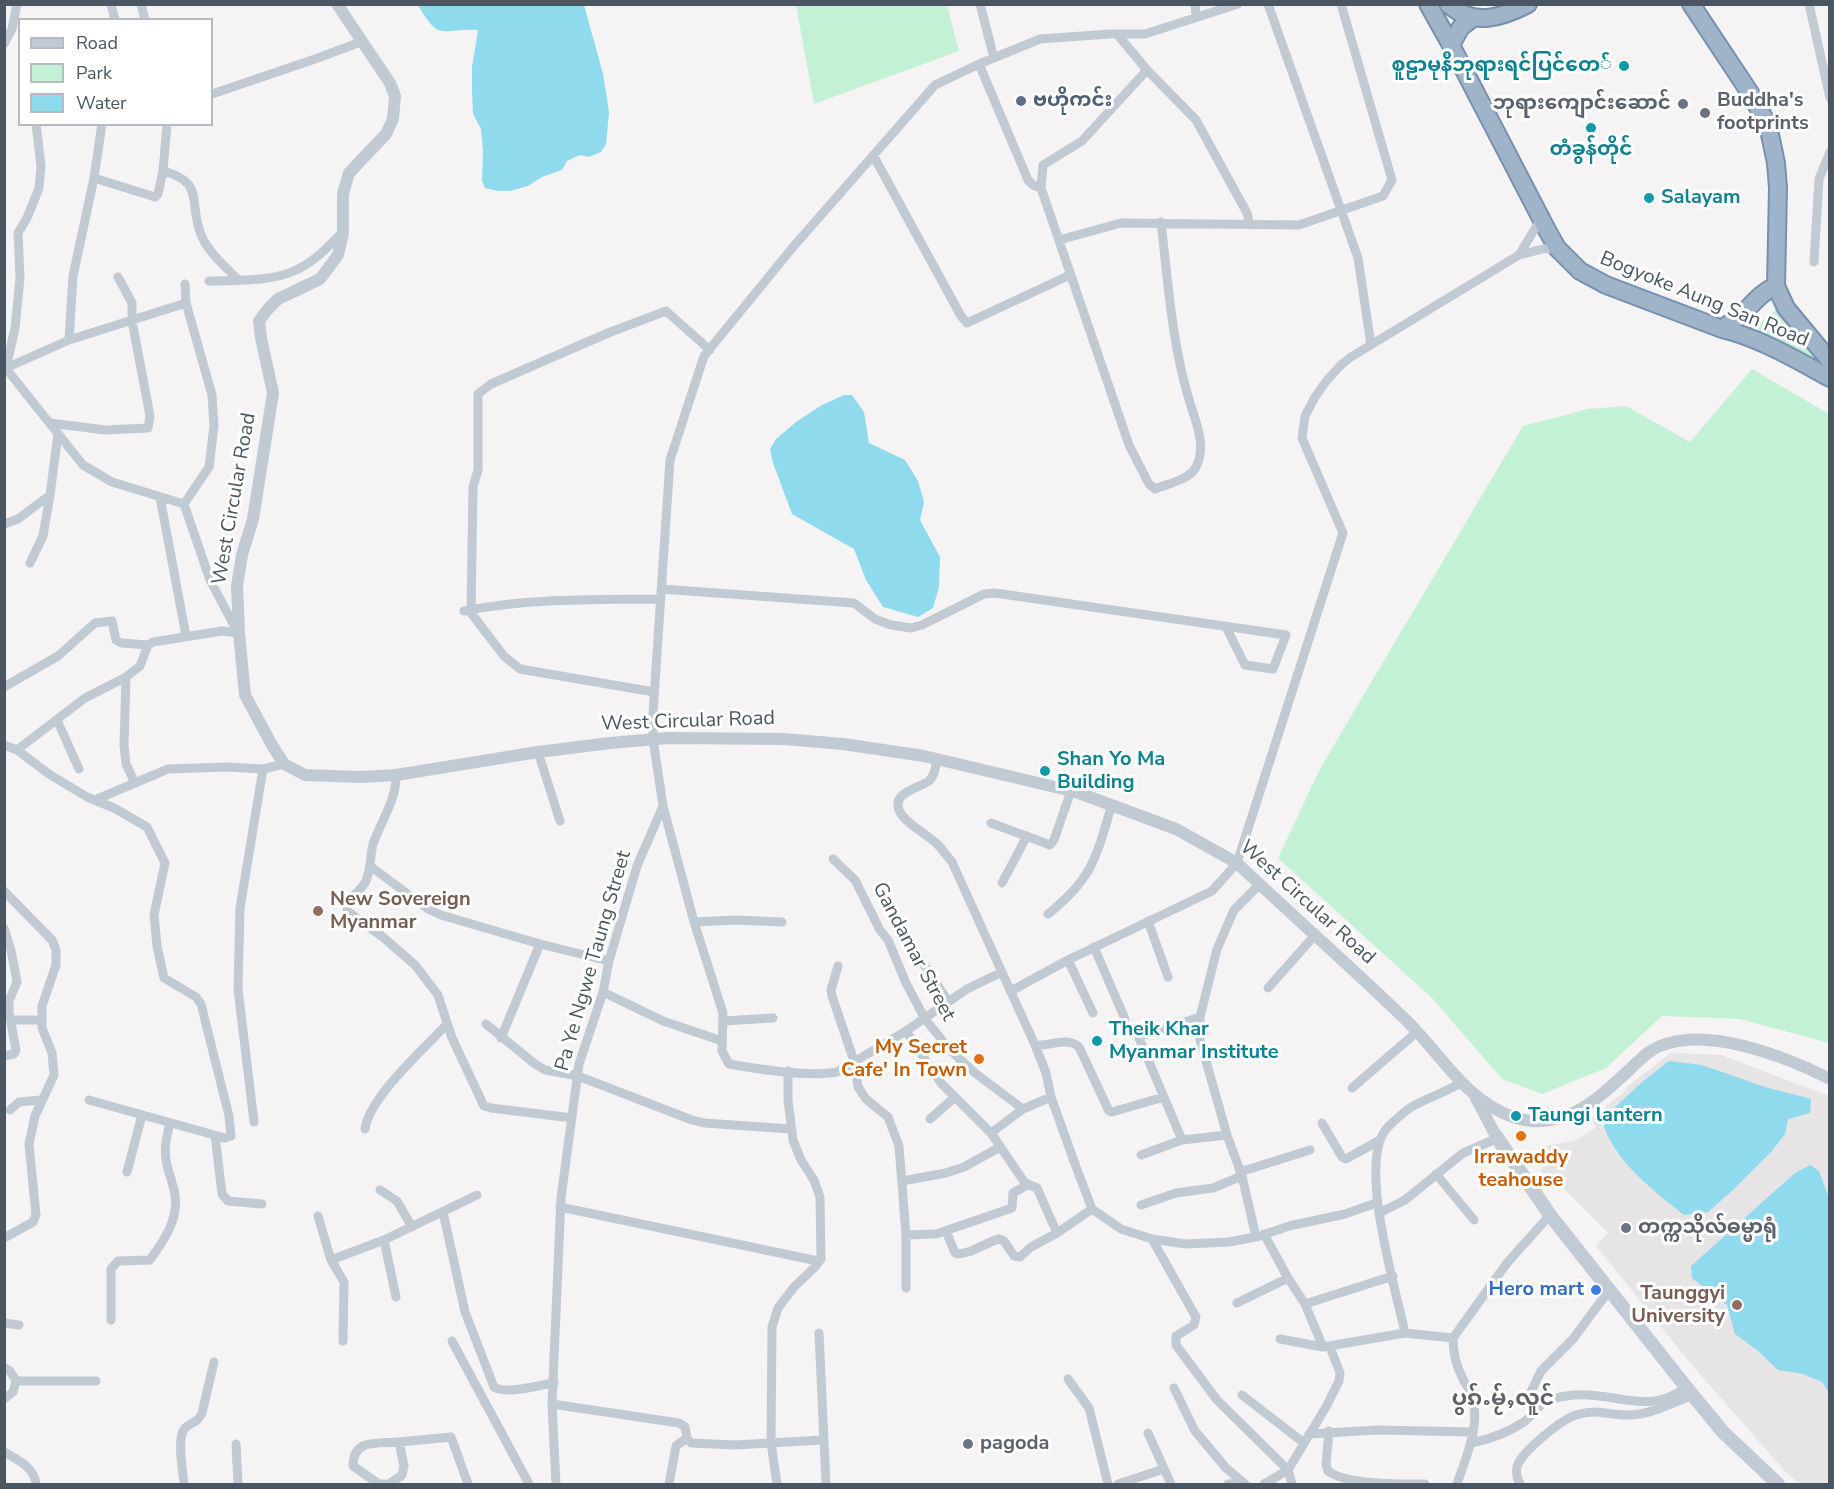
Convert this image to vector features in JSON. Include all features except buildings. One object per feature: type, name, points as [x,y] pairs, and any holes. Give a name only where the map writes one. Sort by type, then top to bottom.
[{"type":"highway","name":"Bogyoke Aung San Road","points":[[1428,4],[1557,248],[1580,272],[1606,285],[1738,333],[1773,348],[1830,378]]},
{"type":"highway","points":[[1448,4],[1462,14],[1487,19],[1528,4]]},
{"type":"highway","name":"Bogyoke Aung San Road","points":[[1691,4],[1750,93],[1768,125],[1776,163],[1778,188],[1776,286],[1786,308],[1830,361]]},
{"type":"highway","points":[[1451,45],[1461,27],[1473,18]]},
{"type":"highway","points":[[1722,329],[1740,317],[1756,299],[1776,286]]},
{"type":"main road","points":[[1496,1136],[1550,1215],[1723,1432],[1778,1485]]},
{"type":"street","points":[[4,44],[12,29],[17,4]]},
{"type":"street","name":"West Circular Road","points":[[337,4],[390,82],[395,96],[393,120],[386,134],[349,173],[343,194],[339,255],[320,279],[278,299],[260,321],[261,338],[273,393],[253,519],[242,555],[237,586],[239,633],[245,695],[284,764],[305,775],[360,777],[396,775],[538,752],[653,739],[707,737],[784,739],[843,744],[937,759],[1071,791],[1112,804],[1176,829],[1237,863],[1418,1031],[1475,1097],[1514,1117],[1543,1121],[1562,1118],[1581,1110],[1601,1096],[1648,1053],[1659,1046],[1677,1041],[1729,1042],[1803,1066],[1830,1079]]},
{"type":"street","points":[[980,4],[994,58]]},
{"type":"street","points":[[1195,4],[1196,17]]},
{"type":"street","points":[[1002,972],[948,1001],[925,1019],[843,1069],[830,1073],[729,1064],[722,1051],[723,1013],[694,922],[663,806],[653,739],[654,692],[670,460],[704,356],[793,247],[935,85],[1040,39],[1145,34],[1238,4]]},
{"type":"street","points":[[1268,4],[1358,258],[1371,345]]},
{"type":"street","points":[[1059,240],[1121,223],[1299,225],[1383,196],[1392,180],[1341,4]]},
{"type":"street","points":[[1809,4],[1830,98]]},
{"type":"street","points":[[1117,34],[1196,120],[1247,213],[1250,225]]},
{"type":"street","points":[[213,94],[363,41]]},
{"type":"street","points":[[979,64],[1028,180],[1033,186],[1041,188]]},
{"type":"street","points":[[1148,70],[1082,141],[1043,165],[1041,188],[1129,445],[1149,484],[1155,489],[1189,476],[1197,466],[1201,454],[1198,426],[1178,354],[1161,222]]},
{"type":"street","points":[[5,367],[15,328],[20,278],[18,233],[27,218],[39,188],[41,166],[36,126]]},
{"type":"street","points":[[69,340],[73,276],[94,178],[102,126]]},
{"type":"street","points":[[94,178],[155,196],[158,194],[163,171],[167,126]]},
{"type":"street","points":[[1814,262],[1819,179],[1830,152]]},
{"type":"street","points":[[873,155],[961,316],[967,322],[1070,275]]},
{"type":"street","points":[[163,171],[179,175],[190,184],[202,236],[209,249],[238,280]]},
{"type":"street","points":[[1519,255],[1541,219]]},
{"type":"street","points":[[209,281],[262,279],[293,272],[312,261],[342,233]]},
{"type":"street","points":[[1011,991],[1094,947],[1212,891],[1237,863],[1343,533],[1302,438],[1302,426],[1315,397],[1327,380],[1342,364],[1371,345],[1519,255],[1557,248]]},
{"type":"street","points":[[50,423],[105,430],[148,428],[150,416],[132,321],[130,297],[118,277]]},
{"type":"street","points":[[184,504],[209,467],[214,426],[212,395],[186,303],[185,284]]},
{"type":"street","points":[[5,367],[69,340],[186,303]]},
{"type":"street","points":[[654,692],[520,669],[504,656],[468,610],[474,487],[478,470],[478,394],[491,384],[608,333],[666,311],[710,350]]},
{"type":"street","points":[[5,367],[83,465],[112,482],[184,504]]},
{"type":"street","points":[[30,562],[43,536],[58,434]]},
{"type":"street","points":[[4,525],[18,519],[50,495]]},
{"type":"street","points":[[160,497],[186,636]]},
{"type":"street","points":[[184,504],[210,580],[239,633]]},
{"type":"street","points":[[661,589],[854,603],[875,619],[891,625],[911,628],[922,625],[984,594],[995,593],[1286,635],[1273,669],[1245,665],[1226,627]]},
{"type":"street","points":[[468,610],[550,601],[660,600]]},
{"type":"street","points":[[4,687],[58,656],[95,623],[112,621],[116,640],[121,643],[148,645],[153,642],[222,631],[239,633]]},
{"type":"street","points":[[17,750],[85,698],[126,677],[140,666],[148,645]]},
{"type":"street","points":[[126,677],[124,745],[126,764],[135,783]]},
{"type":"street","points":[[57,720],[79,770]]},
{"type":"street","points":[[4,746],[17,750],[49,774],[147,827],[165,863],[154,915],[157,946],[164,978],[196,997],[201,1004],[232,1131],[231,1136],[225,1138],[89,1100]]},
{"type":"street","points":[[538,752],[560,821]]},
{"type":"street","points":[[937,759],[934,773],[929,780],[903,795],[898,802],[898,810],[938,844],[951,862],[1046,1072],[1051,1097],[1092,1209],[1121,1229],[1152,1239],[1185,1244],[1229,1242],[1260,1236],[1289,1226],[1345,1214],[1376,1203]]},
{"type":"street","points":[[95,800],[168,770],[227,767],[264,769],[284,764]]},
{"type":"street","points":[[254,1122],[238,989],[240,908],[264,769]]},
{"type":"street","points":[[396,775],[395,794],[376,838],[367,879],[349,899],[346,911],[384,938],[415,965],[438,995],[447,1024],[484,1106],[572,1118]]},
{"type":"street","points":[[991,823],[1050,845],[1054,840],[1071,791]]},
{"type":"street","points":[[1048,914],[1068,898],[1086,876],[1095,860],[1112,804]]},
{"type":"street","name":"Pa Ye Ngwe Taung Street","points":[[556,1485],[552,1404],[560,1207],[579,1064],[603,992],[609,961],[637,866],[663,806]]},
{"type":"street","points":[[1002,883],[1027,836]]},
{"type":"street","name":"Gandamar Street","points":[[833,859],[855,880],[880,930],[888,940],[906,983],[925,1019],[958,1058],[1023,1109]]},
{"type":"street","points":[[370,866],[428,909],[441,915],[540,944],[609,961]]},
{"type":"street","points":[[1260,884],[1234,910],[1217,949],[1200,1017],[1200,1040],[1227,1135],[1260,1236],[1305,1304],[1340,1373],[1339,1381],[1326,1407],[1288,1470],[1264,1485]]},
{"type":"street","points":[[4,891],[52,940],[56,951],[56,965],[42,1006],[42,1028],[52,1053],[54,1075],[35,1116],[29,1144],[36,1215],[33,1222],[4,1238]]},
{"type":"street","points":[[694,922],[736,920],[782,922]]},
{"type":"street","points":[[1148,921],[1168,977]]},
{"type":"street","points":[[4,928],[17,982],[9,1001],[16,1050],[14,1054],[4,1056]]},
{"type":"street","points":[[1268,988],[1315,934]]},
{"type":"street","points":[[501,1038],[540,944]]},
{"type":"street","points":[[1094,947],[1125,1019]]},
{"type":"street","points":[[917,954],[948,1001]]},
{"type":"street","points":[[1068,960],[1093,1013]]},
{"type":"street","points":[[838,966],[831,990],[854,1061],[856,1079],[862,1094],[870,1103],[885,1113],[893,1126],[899,1146],[906,1235],[906,1288]]},
{"type":"street","points":[[603,992],[663,1021],[722,1041]]},
{"type":"street","points":[[1182,1140],[1139,1038],[1200,1017]]},
{"type":"street","points":[[723,1022],[773,1018]]},
{"type":"street","points":[[11,1020],[42,1020]]},
{"type":"street","points":[[364,1129],[371,1108],[447,1024]]},
{"type":"street","points":[[486,1024],[501,1038],[545,1070],[578,1076],[704,1123],[791,1130]]},
{"type":"street","points":[[906,1031],[941,1083],[991,1133],[1027,1185],[1039,1191],[1058,1233]]},
{"type":"street","points":[[1352,1088],[1418,1031]]},
{"type":"street","points":[[1035,1045],[1048,1046],[1072,1042],[1079,1047],[1109,1111],[1164,1097]]},
{"type":"street","points":[[777,1485],[771,1443],[772,1327],[778,1308],[794,1287],[821,1259],[819,1197],[814,1180],[793,1140],[788,1071]]},
{"type":"street","points":[[1405,1333],[1376,1203],[1376,1171],[1380,1140],[1386,1129],[1412,1107],[1462,1082]]},
{"type":"street","points":[[930,1119],[955,1097]]},
{"type":"street","points":[[991,1133],[1023,1109],[1051,1097]]},
{"type":"street","points":[[1475,1097],[1496,1136]]},
{"type":"street","points":[[10,1110],[19,1102],[42,1100]]},
{"type":"street","points":[[128,1172],[142,1115]]},
{"type":"street","points":[[1379,1215],[1405,1200],[1463,1153],[1491,1140],[1503,1123],[1514,1117]]},
{"type":"street","points":[[111,1320],[111,1269],[118,1261],[150,1260],[172,1226],[176,1209],[175,1196],[166,1160],[165,1142],[170,1123]]},
{"type":"street","points":[[1322,1123],[1342,1157],[1346,1158],[1380,1140]]},
{"type":"street","points":[[215,1135],[222,1194],[228,1201],[262,1204]]},
{"type":"street","points":[[1141,1155],[1182,1140],[1227,1135]]},
{"type":"street","points":[[902,1181],[946,1173],[964,1167],[1000,1147]]},
{"type":"street","points":[[1141,1205],[1176,1192],[1213,1188],[1241,1174],[1310,1150]]},
{"type":"street","points":[[1436,1174],[1474,1220]]},
{"type":"street","points":[[906,1235],[936,1234],[1012,1208],[1013,1193],[1027,1185]]},
{"type":"street","points":[[380,1190],[397,1201],[411,1227]]},
{"type":"street","points":[[331,1260],[384,1240],[477,1195]]},
{"type":"street","points":[[560,1207],[818,1260]]},
{"type":"street","points":[[946,1231],[955,1253],[959,1255],[964,1255],[985,1243],[999,1239],[1016,1257],[1058,1233],[1092,1209]]},
{"type":"street","points":[[443,1212],[465,1312],[494,1387],[500,1391],[554,1383]]},
{"type":"street","points":[[1457,1485],[1471,1443],[1474,1416],[1472,1396],[1453,1353],[1453,1338],[1507,1263],[1550,1215]]},
{"type":"street","points":[[318,1216],[331,1260],[344,1282],[343,1341]]},
{"type":"street","points":[[1152,1239],[1196,1317],[1194,1325],[1176,1336],[1176,1345],[1217,1400],[1288,1470],[1292,1485]]},
{"type":"street","points":[[384,1240],[396,1297]]},
{"type":"street","points":[[1305,1304],[1393,1276]]},
{"type":"street","points":[[1237,1304],[1288,1278]]},
{"type":"street","points":[[1529,1396],[1541,1371],[1573,1339],[1610,1289]]},
{"type":"street","points":[[4,1323],[19,1325]]},
{"type":"street","points":[[819,1333],[826,1485]]},
{"type":"street","points":[[1280,1339],[1326,1347],[1405,1333],[1453,1338]]},
{"type":"street","points":[[452,1341],[529,1485]]},
{"type":"street","points":[[184,1485],[182,1433],[186,1426],[198,1420],[202,1413],[214,1362]]},
{"type":"street","points":[[4,1366],[10,1371],[15,1382],[13,1392],[4,1399]]},
{"type":"street","points":[[1068,1379],[1089,1408],[1108,1485]]},
{"type":"street","points":[[4,1383],[96,1381]]},
{"type":"street","points":[[1174,1388],[1196,1431],[1226,1468],[1244,1484]]},
{"type":"street","points":[[1471,1443],[1503,1435],[1526,1421],[1540,1405],[1559,1397],[1575,1394],[1638,1402],[1661,1401],[1690,1391]]},
{"type":"street","points":[[1520,1485],[1517,1479],[1517,1465],[1528,1450],[1572,1416],[1593,1411],[1627,1415],[1651,1411],[1690,1391]]},
{"type":"street","points":[[1242,1395],[1304,1443]]},
{"type":"street","points":[[552,1404],[679,1423],[685,1427],[687,1438],[691,1443],[735,1445],[823,1440]]},
{"type":"street","points":[[1309,1434],[1329,1431],[1377,1430],[1473,1432]]},
{"type":"street","points":[[1329,1431],[1326,1464],[1328,1471],[1337,1478],[1425,1485]]},
{"type":"street","points":[[1148,1432],[1172,1485]]},
{"type":"street","points":[[399,1442],[404,1466],[402,1475],[386,1485],[380,1484],[353,1466],[356,1450],[363,1445],[452,1437],[468,1485]]},
{"type":"street","points":[[669,1485],[676,1446],[687,1438]]},
{"type":"street","points":[[236,1444],[238,1485]]},
{"type":"street","points":[[4,1452],[24,1464],[35,1475],[36,1485]]},
{"type":"street","points":[[1118,1485],[1164,1469]]},
{"type":"street","points":[[355,1474],[373,1485]]},
{"type":"street","points":[[1228,1485],[1244,1484]]},
{"type":"shaded area","name":"Taunggyi University","points":[[1671,1053],[1721,1055],[1829,1096],[1829,1484],[1800,1484],[1784,1470],[1691,1364],[1596,1246],[1608,1233],[1562,1187],[1554,1190],[1540,1170],[1550,1163],[1539,1147],[1574,1141],[1595,1128],[1592,1117]]},
{"type":"green space","points":[[796,5],[947,5],[959,51],[814,104]]},
{"type":"green space","points":[[1778,304],[1821,361],[1777,341],[1741,331],[1767,318]]},
{"type":"green space","points":[[1752,369],[1829,414],[1829,1043],[1740,1019],[1662,1016],[1606,1068],[1542,1094],[1502,1079],[1433,999],[1278,858],[1321,767],[1523,426],[1588,409],[1626,406],[1690,442]]},
{"type":"water","points":[[418,5],[584,5],[603,74],[609,113],[606,144],[601,152],[589,157],[580,155],[567,161],[562,170],[542,177],[528,186],[510,191],[485,188],[482,181],[481,129],[473,114],[472,67],[478,30],[442,31],[437,29],[431,25]]},
{"type":"water","points":[[844,395],[852,395],[864,412],[869,443],[905,460],[918,481],[924,502],[920,520],[940,557],[939,587],[933,608],[918,617],[883,607],[866,580],[854,549],[792,514],[773,463],[770,449],[776,439],[822,405]]},
{"type":"water","points":[[1669,1061],[1702,1065],[1765,1087],[1811,1099],[1810,1113],[1788,1119],[1785,1134],[1771,1152],[1708,1212],[1684,1215],[1628,1165],[1618,1153],[1604,1127],[1608,1114],[1642,1082]]},
{"type":"water","points":[[1810,1165],[1819,1171],[1829,1198],[1829,1393],[1822,1382],[1803,1374],[1778,1370],[1757,1350],[1735,1334],[1727,1305],[1692,1278],[1691,1266],[1795,1173]]},
{"type":"place","name":"စူဠာမုနိဘုရားရင်ပြင်တေ်","points":[[1624,66]]},
{"type":"place","name":"ဗဟိုကင်း","points":[[1021,101]]},
{"type":"place","name":"ဘုရားကျောင်းဆောင်","points":[[1683,104]]},
{"type":"place","name":"Buddha's footprints","points":[[1705,113]]},
{"type":"place","name":"တံခွန်တိုင်","points":[[1591,128]]},
{"type":"place","name":"Salayam","points":[[1649,198]]},
{"type":"place","name":"Shan Yo Ma Building","points":[[1045,771]]},
{"type":"place","name":"New Sovereign Myanmar","points":[[318,911]]},
{"type":"place","name":"Theik Khar Myanmar Institute","points":[[1097,1041]]},
{"type":"place","name":"My Secret Cafe' In Town","points":[[979,1059]]},
{"type":"place","name":"Taungi lantern","points":[[1516,1116]]},
{"type":"place","name":"Irrawaddy teahouse","points":[[1521,1136]]},
{"type":"place","name":"တက္ကသိုလ်ဓမ္မာရုံ","points":[[1626,1228]]},
{"type":"place","name":"Hero mart","points":[[1596,1290]]},
{"type":"place","name":"Taunggyi University","points":[[1737,1305]]},
{"type":"place","name":"pagoda","points":[[968,1444]]},
{"type":"district","name":"ပွၵ်ႉမႂ်ႇလူင်","points":[[1503,1400]]}]
